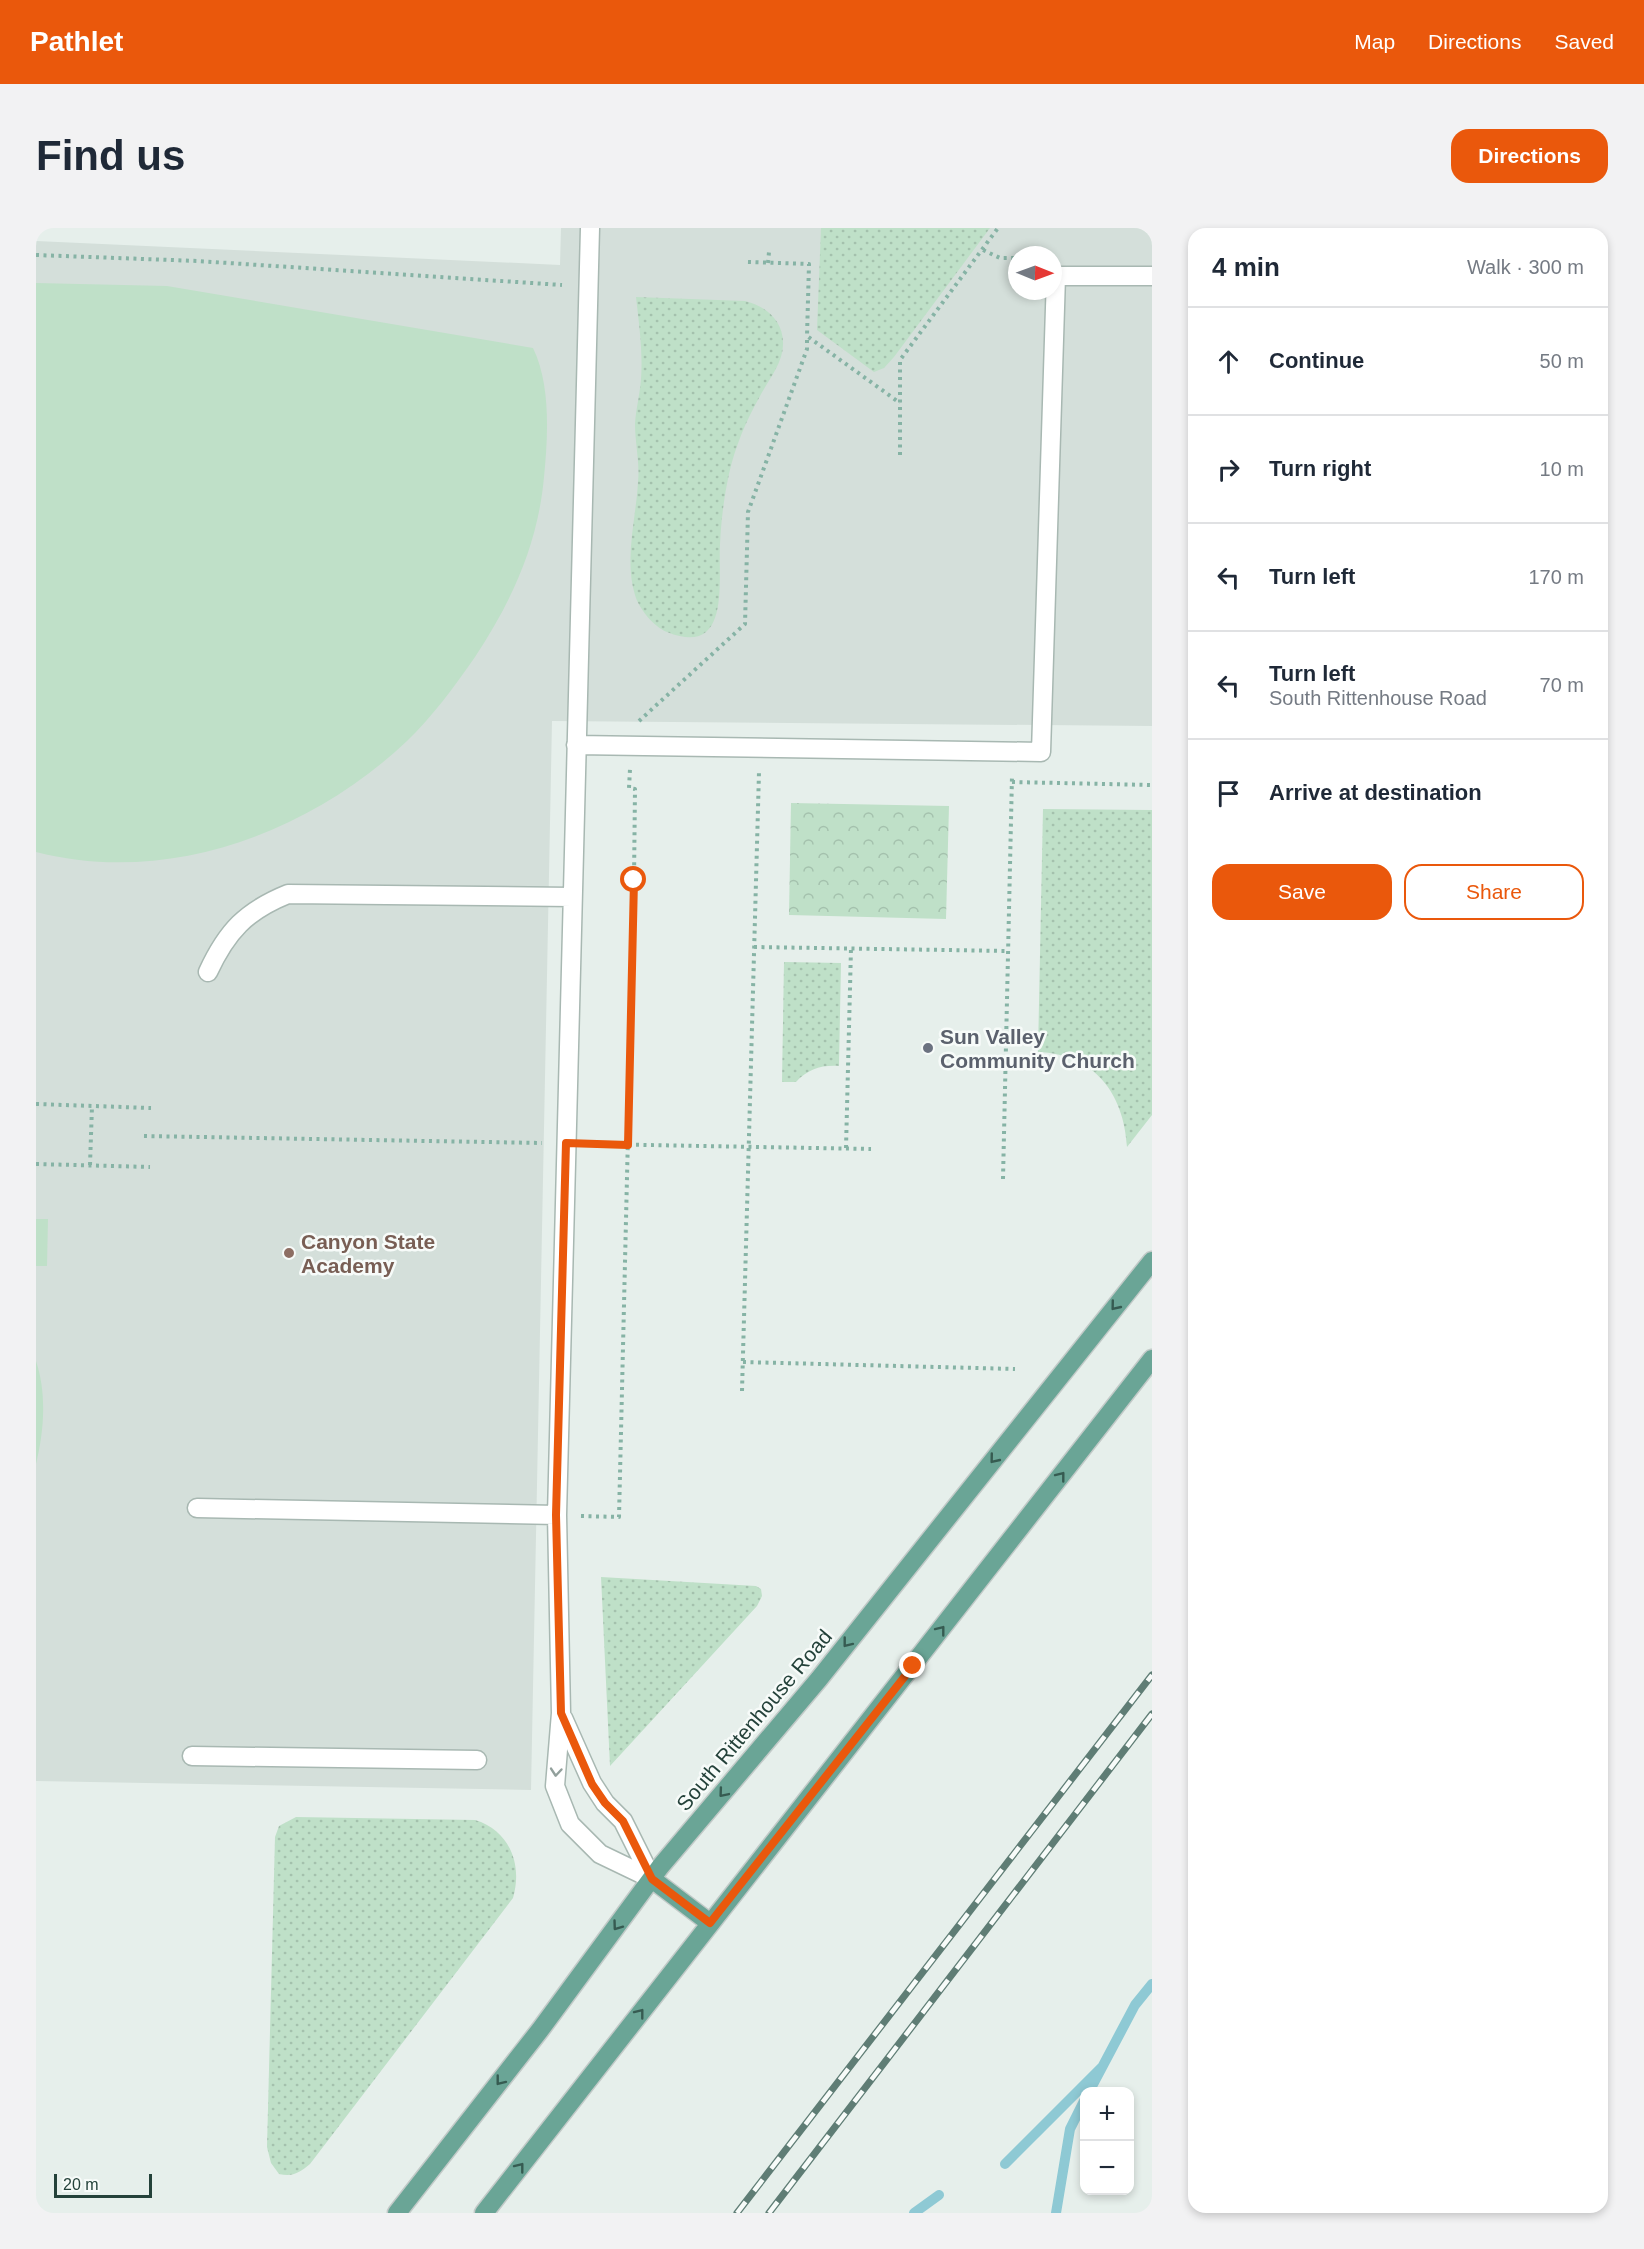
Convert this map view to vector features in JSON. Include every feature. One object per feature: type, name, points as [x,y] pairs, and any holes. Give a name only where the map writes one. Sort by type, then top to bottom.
[{"type":"main road","name":"South Rittenhouse Road","points":[[397,2213],[540,2030],[652,1879],[819,1679],[1152,1261]]},
{"type":"main road","points":[[484,2213],[1152,1359]]},
{"type":"main road","points":[[652,1879],[710,1923]]},
{"type":"lane","points":[[590,228],[556,1515],[561,1713],[555,1786],[570,1824],[600,1854],[652,1879]]},
{"type":"lane","points":[[576,745],[1041,752],[1056,276],[1152,276]]},
{"type":"lane","points":[[208,972],[224,941],[242,919],[264,903],[288,894],[572,897]]},
{"type":"lane","points":[[197,1508],[556,1515]]},
{"type":"lane","points":[[561,1713],[592,1784],[605,1803],[623,1821],[652,1879]]},
{"type":"lane","points":[[192,1756],[477,1760]]},
{"type":"path","points":[[900,455],[900,360],[998,228]]},
{"type":"path","points":[[983,250],[1000,258],[1008,258]]},
{"type":"path","points":[[768,262],[769,252]]},
{"type":"path","points":[[36,255],[198,261],[588,287]]},
{"type":"path","points":[[556,1515],[619,1517],[635,789],[629,788],[631,728],[745,624],[748,512],[807,349],[810,264],[748,262]]},
{"type":"path","points":[[807,336],[900,404]]},
{"type":"path","points":[[742,1391],[759,747]]},
{"type":"path","points":[[1003,1179],[1013,751]]},
{"type":"path","points":[[1012,782],[1152,785]]},
{"type":"path","points":[[754,946],[1009,951]]},
{"type":"path","points":[[846,1149],[851,948]]},
{"type":"path","points":[[36,1104],[151,1108]]},
{"type":"path","points":[[90,1166],[92,1106]]},
{"type":"path","points":[[144,1136],[871,1149]]},
{"type":"path","points":[[36,1164],[150,1167]]},
{"type":"path","points":[[743,1362],[1015,1369]]},
{"type":"shaded area","name":"Canyon State Academy","points":[[561,228],[1152,228],[1152,726],[552,721],[531,1790],[36,1781],[36,241],[560,265]]},
{"type":"green space","points":[[821,228],[990,228],[894,357],[884,368],[874,372],[817,330]]},
{"type":"green space","points":[[36,283],[167,286],[533,348],[543,378],[547,411],[544,477],[536,526],[529,549],[501,615],[451,690],[426,722],[407,741],[369,774],[327,802],[282,826],[234,844],[185,856],[136,862],[86,861],[36,852]]},
{"type":"green space","points":[[636,297],[753,303],[772,316],[783,336],[780,359],[745,425],[734,454],[721,527],[717,612],[711,626],[702,635],[688,637],[662,630],[643,612],[635,595],[632,581],[631,553],[638,475],[635,424],[641,369]]},
{"type":"green space","points":[[791,803],[949,806],[946,919],[789,915]]},
{"type":"green space","points":[[1043,809],[1152,810],[1152,1115],[1127,1147],[1120,1110],[1102,1080],[1075,1060],[1058,1054],[1038,1052]]},
{"type":"green space","points":[[784,962],[841,963],[839,1066],[815,1069],[796,1082],[782,1082]]},
{"type":"green space","points":[[36,1219],[48,1219],[47,1266],[36,1266]]},
{"type":"green space","points":[[36,1361],[42,1386],[43,1412],[36,1464]]},
{"type":"green space","points":[[601,1577],[756,1586],[761,1589],[762,1596],[757,1606],[610,1766]]},
{"type":"green space","points":[[296,1817],[475,1820],[487,1825],[505,1840],[514,1861],[516,1885],[513,1898],[310,2164],[299,2172],[288,2175],[279,2174],[271,2163],[267,2147],[275,1837],[279,1826]]},
{"type":"waterway","points":[[1092,2087],[1135,2005],[1152,1984]]},
{"type":"waterway","points":[[1005,2164],[1102,2067]]},
{"type":"waterway","points":[[1056,2213],[1070,2129],[1080,2109]]},
{"type":"waterway","points":[[914,2213],[939,2195]]},
{"type":"railway","points":[[737,2213],[1152,1675]]},
{"type":"railway","points":[[769,2213],[1152,1714]]},
{"type":"place","name":"Sun Valley Community Church","points":[[928,1048]]},
{"type":"place","name":"Canyon State Academy","points":[[289,1253]]},
{"type":"route","points":[[634,880],[628,1145],[566,1143],[556,1515],[561,1713],[592,1784],[605,1803],[623,1821],[652,1879],[710,1923],[913,1666]]}]
